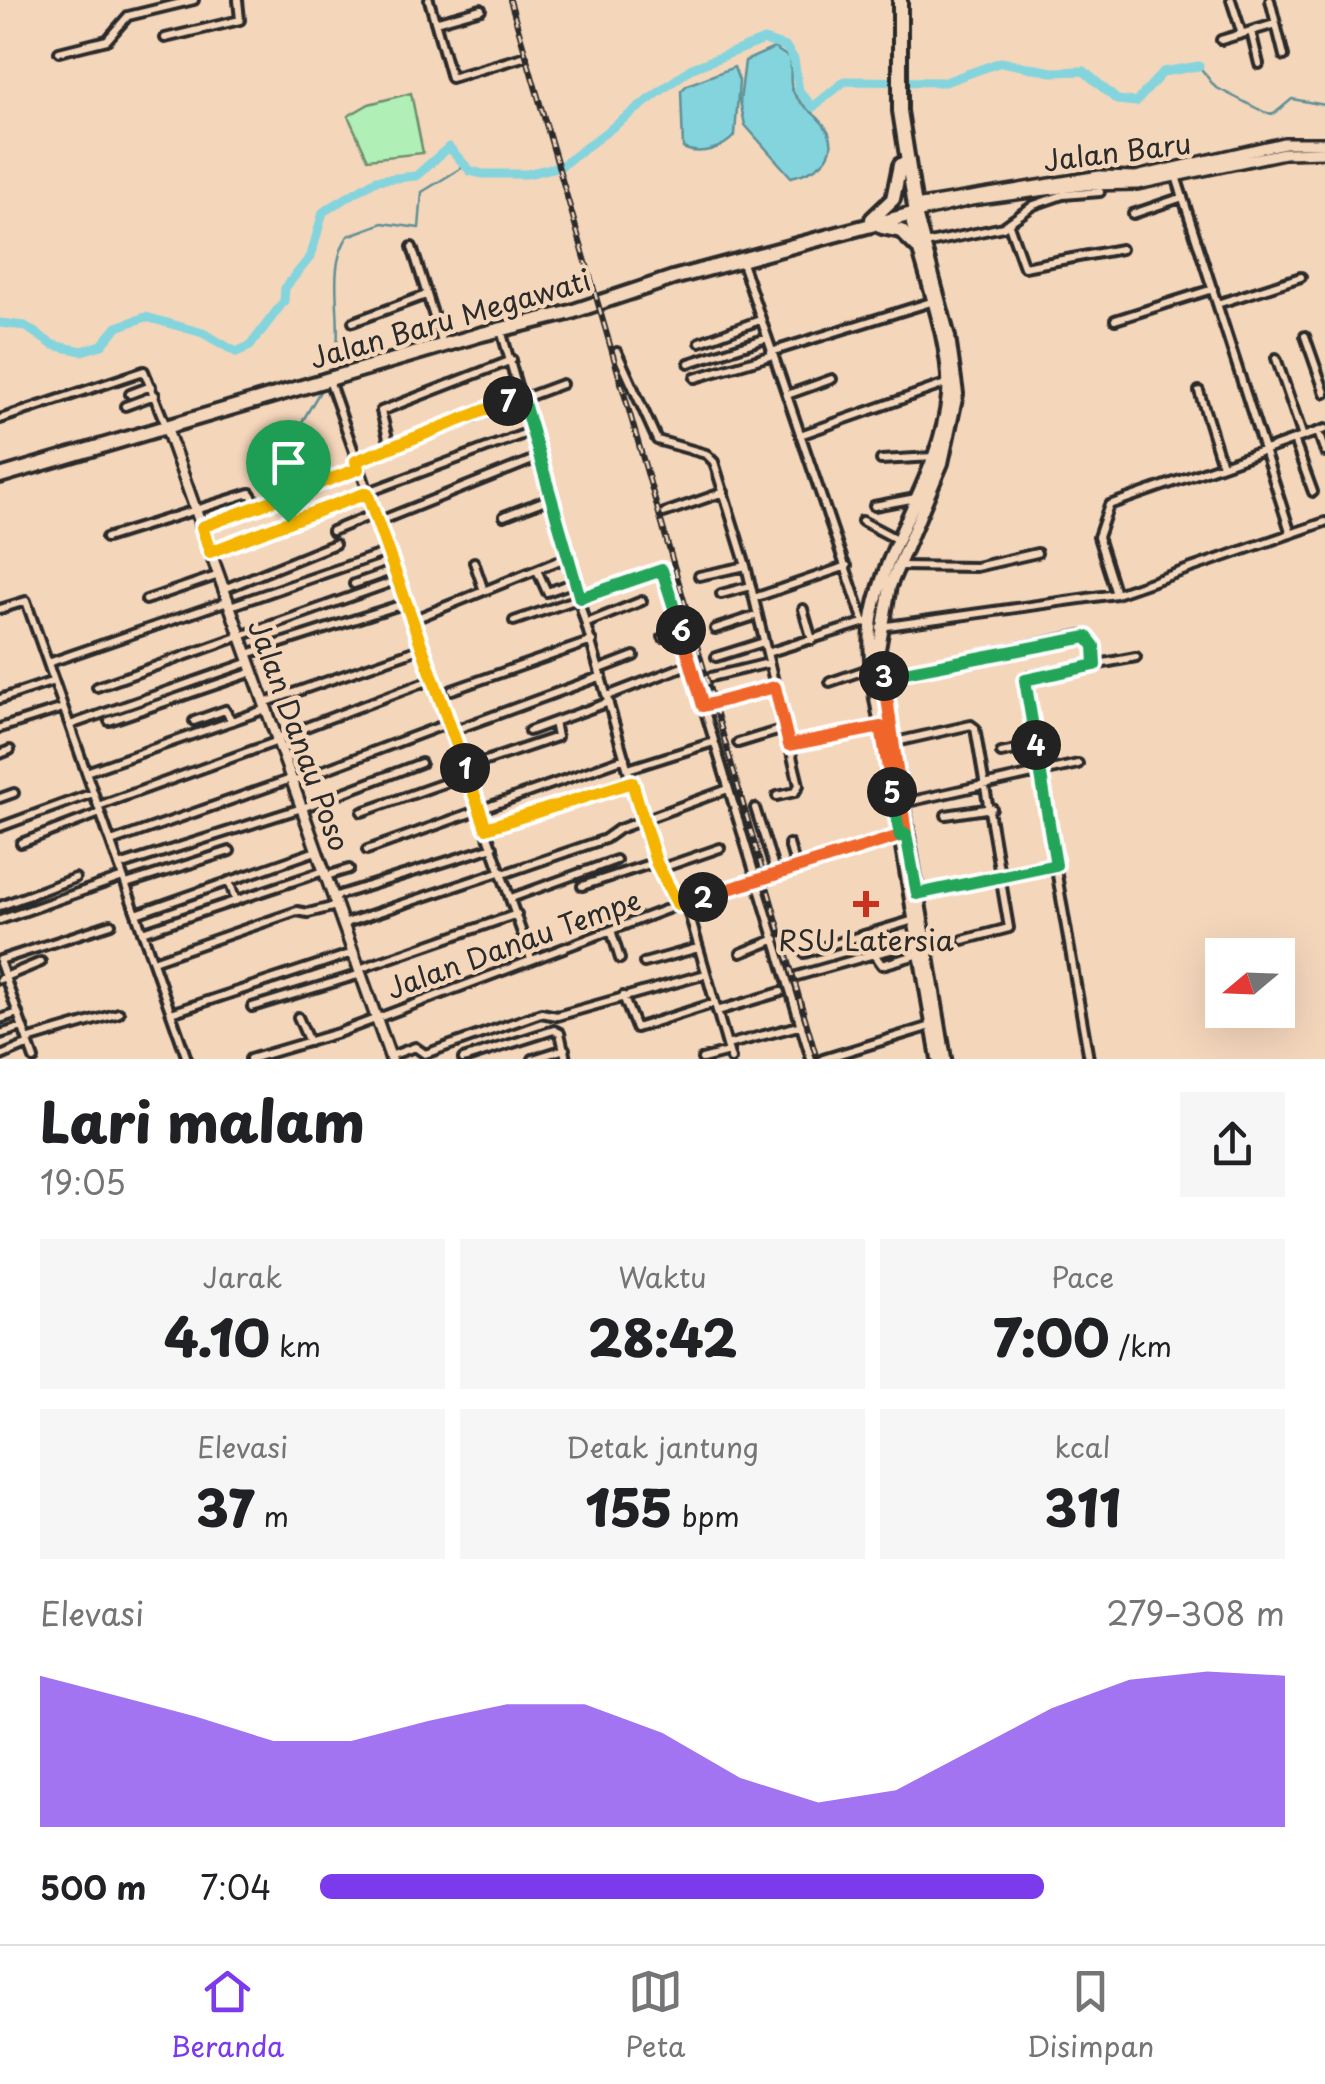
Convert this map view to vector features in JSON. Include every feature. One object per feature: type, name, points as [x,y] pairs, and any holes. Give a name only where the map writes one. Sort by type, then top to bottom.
[{"type":"highway","points":[[897,0],[900,165],[912,210]]},
{"type":"highway","points":[[896,97],[912,210]]},
{"type":"highway","points":[[900,165],[893,199],[872,223],[897,229],[921,246]]},
{"type":"highway","name":"Jalan Baru Megawati","points":[[322,378],[441,339],[912,210]]},
{"type":"highway","name":"Jalan Baru Megawati","points":[[0,473],[276,389],[500,330],[737,258]]},
{"type":"main road","points":[[872,624],[942,464],[957,394],[950,337],[912,210]]},
{"type":"main road","points":[[921,246],[948,383],[944,429],[899,540],[872,624],[881,727],[917,894],[946,1059]]},
{"type":"main road","points":[[877,672],[901,803],[914,920],[938,1059]]},
{"type":"street","points":[[59,52],[107,40],[128,16],[194,0]]},
{"type":"street","points":[[165,38],[240,20],[238,0]]},
{"type":"street","points":[[429,0],[451,78],[523,57]]},
{"type":"street","points":[[1231,0],[1242,34]]},
{"type":"street","points":[[1270,0],[1284,56]]},
{"type":"street","points":[[435,22],[481,9]]},
{"type":"street","points":[[1221,40],[1275,24]]},
{"type":"street","points":[[1251,31],[1259,64]]},
{"type":"street","name":"Jalan Baru","points":[[1175,173],[1284,143],[1325,143]]},
{"type":"street","name":"Jalan Baru","points":[[912,210],[1175,173],[1284,152],[1325,152]]},
{"type":"street","points":[[1175,173],[1290,534]]},
{"type":"street","points":[[921,246],[1009,224],[1034,205],[1072,188],[1100,192]]},
{"type":"street","points":[[1133,214],[1182,197]]},
{"type":"street","points":[[1009,224],[1024,268],[1121,249]]},
{"type":"street","points":[[412,247],[441,339]]},
{"type":"street","points":[[737,258],[847,566],[872,624]]},
{"type":"street","points":[[1218,304],[1300,278]]},
{"type":"street","points":[[1115,320],[1212,289]]},
{"type":"street","points":[[353,322],[426,295]]},
{"type":"street","points":[[696,378],[931,302]]},
{"type":"street","points":[[700,342],[760,320]]},
{"type":"street","points":[[500,330],[512,360],[643,822],[658,866],[682,904],[729,1052]]},
{"type":"street","points":[[1305,336],[1325,393]]},
{"type":"street","points":[[690,364],[767,338]]},
{"type":"street","points":[[617,352],[652,434],[660,443],[712,458],[746,566],[799,788],[777,796]]},
{"type":"street","points":[[1276,358],[1313,492]]},
{"type":"street","points":[[390,446],[381,411],[512,360]]},
{"type":"street","name":"Jalan Danau Poso","points":[[0,420],[144,371],[390,1058]]},
{"type":"street","points":[[322,378],[357,465],[531,959]]},
{"type":"street","points":[[787,396],[832,378]]},
{"type":"street","points":[[800,434],[948,383]]},
{"type":"street","points":[[202,527],[357,465],[390,446],[562,384]]},
{"type":"street","points":[[130,394],[151,386]]},
{"type":"street","points":[[1199,391],[1222,465]]},
{"type":"street","points":[[125,406],[155,395]]},
{"type":"street","points":[[210,552],[532,431]]},
{"type":"street","points":[[1116,594],[1098,537],[1105,510],[1113,502],[1322,431],[1325,452]]},
{"type":"street","points":[[332,531],[540,457]]},
{"type":"street","points":[[880,460],[933,457]]},
{"type":"street","points":[[106,538],[250,492],[258,506]]},
{"type":"street","points":[[664,513],[724,492]]},
{"type":"street","points":[[504,516],[551,498]]},
{"type":"street","points":[[874,506],[917,498]]},
{"type":"street","points":[[862,521],[899,540]]},
{"type":"street","points":[[767,653],[872,624],[1116,594],[1325,522]]},
{"type":"street","points":[[224,589],[335,544]]},
{"type":"street","points":[[48,664],[387,552]]},
{"type":"street","points":[[898,566],[974,567],[1037,553]]},
{"type":"street","points":[[412,620],[568,557]]},
{"type":"street","points":[[474,562],[484,591]]},
{"type":"street","points":[[699,576],[746,566]]},
{"type":"street","points":[[754,598],[847,566]]},
{"type":"street","points":[[354,584],[394,570]]},
{"type":"street","points":[[536,570],[548,592],[575,582]]},
{"type":"street","points":[[514,621],[662,570],[811,1059]]},
{"type":"street","points":[[146,600],[219,575]]},
{"type":"street","points":[[97,687],[398,580]]},
{"type":"street","points":[[721,594],[751,586]]},
{"type":"street","points":[[0,610],[26,601],[187,1059]]},
{"type":"street","points":[[587,623],[642,601]]},
{"type":"street","points":[[110,722],[406,602]]},
{"type":"street","points":[[803,609],[812,640]]},
{"type":"street","points":[[715,629],[758,615]]},
{"type":"street","points":[[663,637],[681,631]]},
{"type":"street","points":[[830,682],[1082,635],[1094,646],[1095,665]]},
{"type":"street","points":[[452,690],[592,641]]},
{"type":"street","points":[[716,656],[764,642]]},
{"type":"street","points":[[86,772],[422,648]]},
{"type":"street","points":[[111,842],[450,727],[601,673],[634,656]]},
{"type":"street","points":[[1089,1059],[1025,680],[1136,657]]},
{"type":"street","points":[[70,725],[250,663]]},
{"type":"street","points":[[711,678],[770,663]]},
{"type":"street","points":[[529,731],[690,664]]},
{"type":"street","points":[[21,843],[433,679]]},
{"type":"street","points":[[0,700],[54,680]]},
{"type":"street","points":[[703,706],[775,687]]},
{"type":"street","points":[[0,728],[64,708]]},
{"type":"street","points":[[194,721],[226,710],[232,721]]},
{"type":"street","points":[[362,812],[557,737],[554,722]]},
{"type":"street","points":[[891,743],[974,726],[992,808],[1010,928],[963,940]]},
{"type":"street","points":[[789,745],[881,727]]},
{"type":"street","points":[[738,742],[785,729]]},
{"type":"street","points":[[628,769],[714,742]]},
{"type":"street","points":[[1001,753],[1036,746]]},
{"type":"street","points":[[0,754],[10,750]]},
{"type":"street","points":[[367,850],[625,758]]},
{"type":"street","points":[[119,866],[302,808],[421,763]]},
{"type":"street","points":[[901,803],[1078,764]]},
{"type":"street","points":[[486,828],[632,782]]},
{"type":"street","points":[[343,924],[502,872],[728,788]]},
{"type":"street","points":[[0,798],[14,793]]},
{"type":"street","points":[[0,827],[93,793]]},
{"type":"street","points":[[754,808],[776,874]]},
{"type":"street","points":[[946,815],[992,808]]},
{"type":"street","name":"Jalan Danau Tempe","points":[[250,1059],[376,1018],[682,904],[903,835]]},
{"type":"street","points":[[789,844],[796,868]]},
{"type":"street","points":[[152,961],[296,910],[304,914],[493,847]]},
{"type":"street","points":[[582,886],[720,848]]},
{"type":"street","points":[[0,920],[230,851]]},
{"type":"street","points":[[136,914],[316,851]]},
{"type":"street","points":[[511,898],[616,860]]},
{"type":"street","points":[[917,894],[1056,865]]},
{"type":"street","points":[[142,932],[348,869]]},
{"type":"street","points":[[0,906],[75,878]]},
{"type":"street","points":[[229,882],[236,901]]},
{"type":"street","points":[[252,1007],[517,914]]},
{"type":"street","points":[[804,953],[914,920]]},
{"type":"street","points":[[34,1059],[2,978],[0,963],[111,924]]},
{"type":"street","points":[[611,930],[620,959]]},
{"type":"street","points":[[741,953],[776,939]]},
{"type":"street","points":[[644,963],[698,948]]},
{"type":"street","points":[[874,954],[882,964],[919,948]]},
{"type":"street","points":[[797,976],[874,954],[919,948]]},
{"type":"street","points":[[170,1013],[353,953]]},
{"type":"street","points":[[2,978],[41,962]]},
{"type":"street","points":[[390,1058],[416,1046],[425,1054],[541,1013],[557,1016],[706,974]]},
{"type":"street","points":[[0,995],[10,992]]},
{"type":"street","points":[[622,996],[636,1028],[781,992]]},
{"type":"street","points":[[0,1019],[18,1013]]},
{"type":"street","points":[[1,1056],[28,1042],[119,1013]]},
{"type":"street","points":[[298,1017],[309,1042]]},
{"type":"street","points":[[702,1059],[802,1025]]},
{"type":"street","points":[[822,1059],[932,1026]]},
{"type":"street","points":[[0,1034],[22,1027]]},
{"type":"street","points":[[464,1059],[554,1030],[560,1033],[566,1059]]},
{"type":"street","points":[[533,1059],[565,1049]]},
{"type":"green space","points":[[411,93],[423,153],[368,159],[348,116],[369,104]]},
{"type":"water","points":[[774,48],[790,58],[794,94],[818,118],[831,139],[831,148],[821,164],[791,177],[745,125],[740,101],[745,61]]},
{"type":"water","points":[[734,67],[739,81],[735,135],[711,150],[683,148],[681,91]]},
{"type":"waterway","points":[[0,323],[25,326],[53,345],[82,351],[102,345],[117,327],[146,317],[203,333],[236,352],[250,346],[284,301],[285,288],[311,256],[323,212],[376,180],[416,176],[449,147],[470,171],[483,174],[527,174],[561,166],[690,69],[764,40],[786,47],[794,59],[799,91],[813,107],[845,81],[945,82],[1001,62],[1052,72],[1084,71],[1117,100],[1136,102],[1163,72],[1199,66]]},
{"type":"waterway","points":[[1199,66],[1215,87],[1266,113],[1274,114],[1292,99],[1325,105]]},
{"type":"waterway","points":[[330,372],[338,338],[337,268],[348,236],[383,223],[419,228],[422,192],[466,165]]},
{"type":"waterway","points":[[264,473],[296,432],[322,388]]},
{"type":"railway","points":[[510,0],[817,1059]]},
{"type":"place","name":"RSU Latersia","points":[[866,904]]},
{"type":"route","points":[[288,522],[210,552],[202,527],[358,469],[356,461],[522,396],[580,598],[662,570],[703,706],[775,687],[789,745],[881,727],[900,836],[906,834],[917,894],[1056,865],[1024,685],[1029,677],[1095,665],[1094,646],[1087,637],[881,676],[906,834],[796,868],[755,880],[678,905],[650,847],[632,782],[486,828],[367,493],[288,522]]}]
